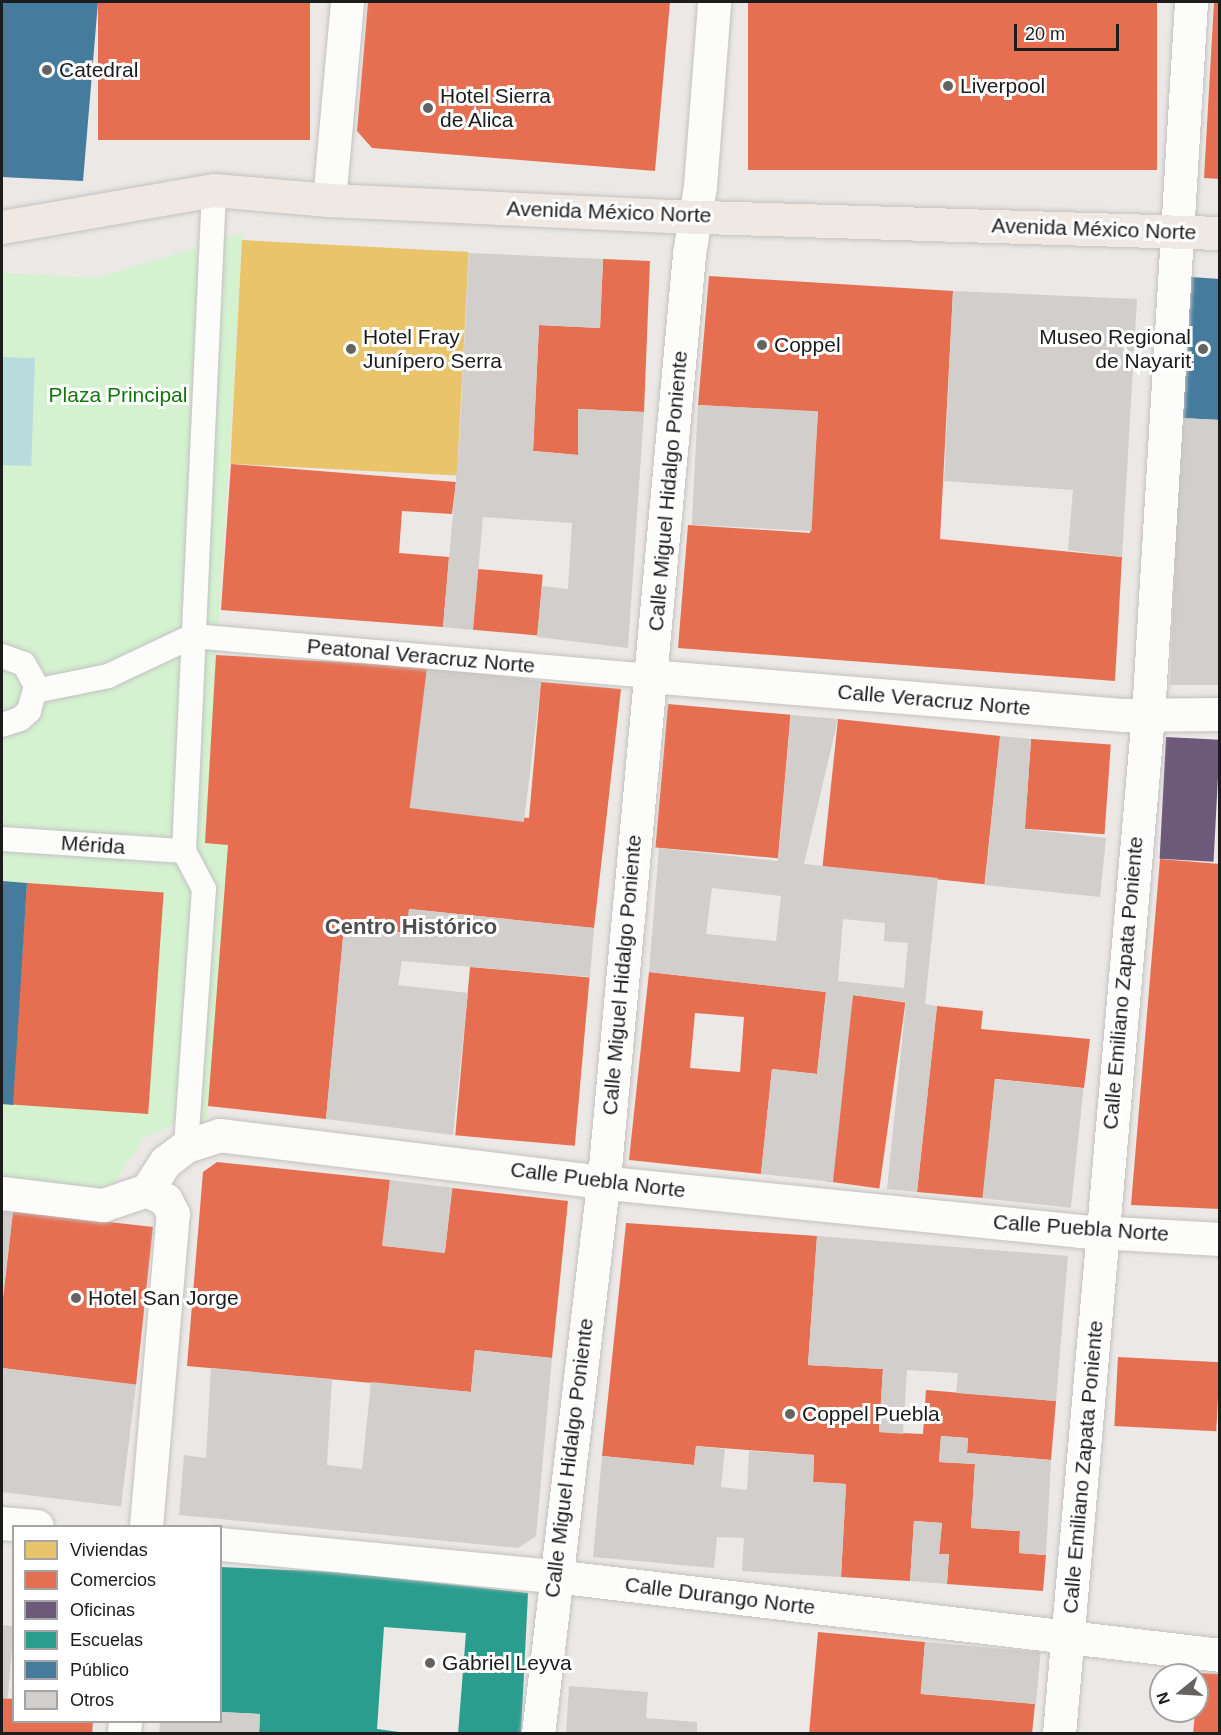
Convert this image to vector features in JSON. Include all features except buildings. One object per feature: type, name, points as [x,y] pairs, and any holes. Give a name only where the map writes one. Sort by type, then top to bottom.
[{"type":"main road","name":"Avenida México Norte","points":[[2,227],[214,190],[329,200],[697,216],[1220,233]]},
{"type":"street","points":[[329,200],[347,2]]},
{"type":"street","name":"Calle Miguel Hidalgo Poniente","points":[[538,1734],[554,1576],[603,1182],[689,254],[697,216],[714,2]]},
{"type":"street","name":"Calle Emiliano Zapata Poniente","points":[[1059,1734],[1100,1230],[1148,715],[1191,2]]},
{"type":"street","points":[[186,1146],[204,889],[184,851],[214,190]]},
{"type":"street","points":[[35,691],[108,676],[193,636]]},
{"type":"street","name":"Peatonal Veracruz Norte","points":[[193,636],[649,676]]},
{"type":"street","points":[[2,656],[24,664],[32,674],[35,691],[29,711],[20,720],[2,725]]},
{"type":"street","name":"Calle Veracruz Norte","points":[[649,676],[1148,715],[1220,714]]},
{"type":"street","name":"Mérida","points":[[2,839],[184,851]]},
{"type":"street","name":"Calle Puebla Norte","points":[[147,1190],[165,1162],[186,1146],[219,1135],[603,1182],[1100,1230],[1220,1239]]},
{"type":"street","points":[[2,1193],[103,1205],[147,1190],[166,1200],[173,1214],[146,1525]]},
{"type":"street","points":[[2,1523],[20,1525]]},
{"type":"street","name":"Calle Durango Norte","points":[[222,1544],[554,1576],[1220,1655]]},
{"type":"green space","name":"Plaza Principal","points":[[243,233],[205,843],[228,845],[207,1126],[173,1125],[144,1138],[110,1189],[2,1184],[2,273],[98,278]]},
{"type":"water","points":[[2,357],[35,358],[31,466],[2,465]]},
{"type":"place","name":"Catedral","points":[[47,70]]},
{"type":"place","name":"Liverpool","points":[[948,86]]},
{"type":"place","name":"Hotel Sierra de Alica","points":[[428,108]]},
{"type":"place","name":"Coppel","points":[[762,345]]},
{"type":"place","name":"Hotel Fray Junípero Serra","points":[[351,349]]},
{"type":"place","name":"Museo Regional de Nayarit","points":[[1203,349]]},
{"type":"place","name":"Hotel San Jorge","points":[[76,1298]]},
{"type":"place","name":"Coppel Puebla","points":[[790,1414]]},
{"type":"place","name":"Gabriel Leyva","points":[[430,1663]]},
{"type":"district","name":"Centro Histórico","points":[[411,927]]}]
